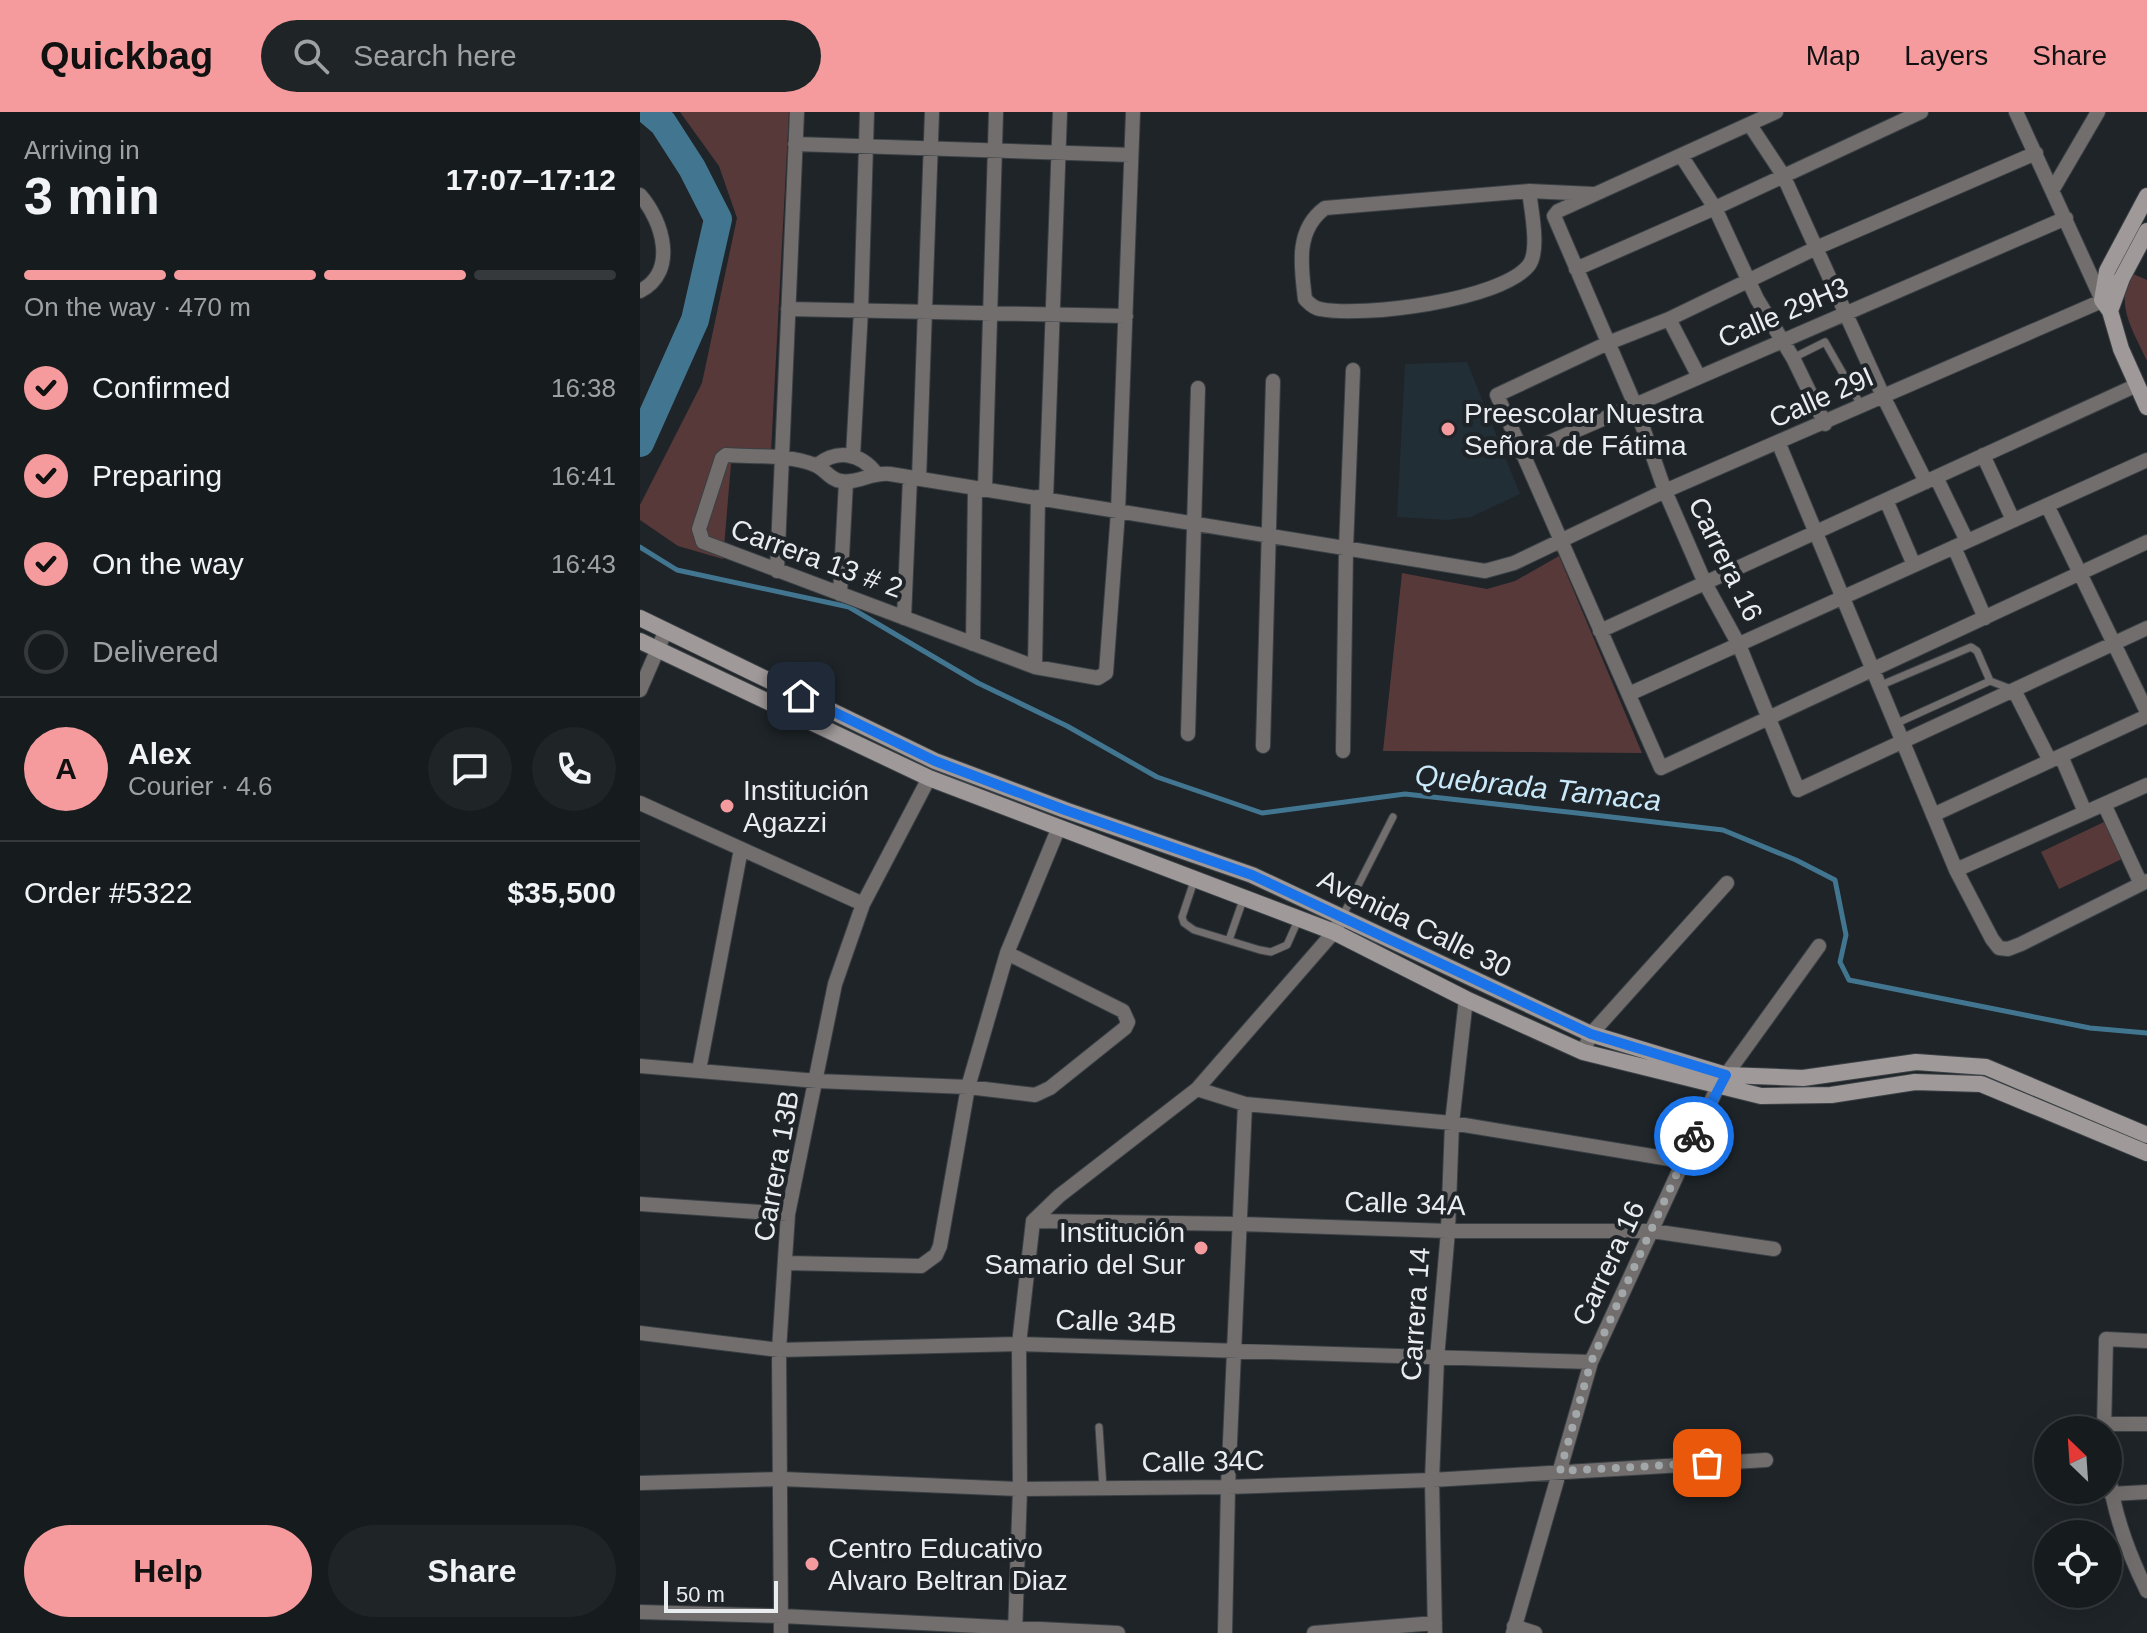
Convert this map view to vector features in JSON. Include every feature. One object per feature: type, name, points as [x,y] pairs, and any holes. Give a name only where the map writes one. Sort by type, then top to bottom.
[{"type":"main road","points":[[2147,196],[2107,271],[2109,302],[2121,349],[2147,407]]},
{"type":"main road","points":[[2109,302],[2147,231]]},
{"type":"main road","name":"Avenida Calle 30","points":[[640,618],[935,761],[1252,875],[1305,899],[1338,926],[1466,999],[1583,1052],[1722,1081],[1803,1078],[1916,1062],[1986,1067],[2147,1135]]},
{"type":"main road","name":"Avenida Calle 30","points":[[640,641],[929,778],[1299,918],[1338,926],[1591,1034],[1761,1096],[1805,1097],[1915,1082],[1981,1084],[2147,1153]]},
{"type":"street","points":[[777,571],[797,112]]},
{"type":"street","points":[[853,456],[867,112]]},
{"type":"street","points":[[904,618],[925,312],[932,112]]},
{"type":"street","points":[[973,644],[990,313],[996,112]]},
{"type":"street","points":[[1035,667],[1060,112]]},
{"type":"street","points":[[840,594],[846,482],[876,473],[1118,512],[1133,112]]},
{"type":"street","points":[[1529,191],[1533,253],[1528,265],[1508,279],[1470,295],[1384,311],[1320,309],[1305,299],[1300,262],[1307,227],[1313,217],[1325,208],[1529,191],[1596,194],[1776,112]]},
{"type":"street","points":[[1576,269],[1921,112]]},
{"type":"street","points":[[2016,112],[2109,302]]},
{"type":"street","points":[[2053,189],[2098,112]]},
{"type":"street","points":[[1750,125],[1783,175],[1884,398],[1931,480],[1960,544],[1985,618]]},
{"type":"street","points":[[795,144],[1131,155]]},
{"type":"street","points":[[2036,153],[1816,248],[1669,319],[1608,343],[1497,395],[1661,768],[2147,542]]},
{"type":"street","points":[[1682,157],[1715,208],[1749,281],[1781,342],[1793,358],[1825,424]]},
{"type":"street","name":"Carrera 16","points":[[1596,194],[1558,211],[1554,216],[1635,405],[1665,491],[1705,583],[1739,645],[1798,790],[1903,742]]},
{"type":"street","points":[[643,203],[665,247],[661,269],[647,288]]},
{"type":"street","name":"Calle 29H3","points":[[1522,454],[2066,218]]},
{"type":"street","name":"Calle 29I","points":[[1118,512],[1485,571],[1514,563],[1665,491],[2109,302]]},
{"type":"street","points":[[788,309],[1126,316]]},
{"type":"street","points":[[1669,319],[1699,377]]},
{"type":"street","points":[[1343,751],[1353,370]]},
{"type":"street","points":[[1263,746],[1273,381]]},
{"type":"street","points":[[1600,631],[2137,385]]},
{"type":"street","points":[[1188,734],[1198,388]]},
{"type":"street","points":[[1779,444],[1956,870],[1992,939],[2002,949],[2021,944],[2144,882],[2104,804]]},
{"type":"street","name":"Carrera 13 # 2","points":[[846,482],[838,481],[817,465],[782,458],[726,455],[722,458],[699,536],[710,546],[1035,667],[1098,678],[1106,673],[1107,668],[1118,512]]},
{"type":"street","points":[[817,465],[835,455],[853,456],[866,462],[876,473]]},
{"type":"street","points":[[1983,455],[2013,520]]},
{"type":"street","points":[[1629,694],[2147,460]]},
{"type":"street","points":[[1886,500],[1914,565]]},
{"type":"street","points":[[1933,815],[2147,714],[2047,505]]},
{"type":"street","points":[[1903,742],[2147,628]]},
{"type":"street","points":[[640,690],[666,630]]},
{"type":"street","points":[[2014,690],[2085,812]]},
{"type":"street","name":"Carrera 13B","points":[[781,1633],[779,1350],[788,1214],[835,984],[863,904],[929,778]]},
{"type":"street","points":[[1956,870],[2147,785]]},
{"type":"street","points":[[640,803],[863,904]]},
{"type":"street","points":[[786,1263],[921,1266],[936,1255],[968,1087],[1007,953],[1059,827]]},
{"type":"street","points":[[699,1070],[741,849]]},
{"type":"street","points":[[1583,1052],[1591,1034],[1727,883]]},
{"type":"street","points":[[1015,1630],[1020,1489],[1019,1344],[1033,1221],[1059,1196],[1197,1089],[1338,926]]},
{"type":"street","name":"Carrera 16","points":[[1513,1629],[1591,1362],[1682,1161],[1722,1081],[1819,946]]},
{"type":"street","points":[[640,1066],[817,1081],[968,1087],[1035,1095],[1050,1088],[1125,1028],[1128,1022],[1123,1011],[1007,953]]},
{"type":"street","name":"Carrera 14","points":[[1435,1628],[1432,1480],[1437,1358],[1448,1231],[1452,1123],[1466,999]]},
{"type":"street","points":[[1197,1089],[1245,1104],[1452,1123],[1682,1161]]},
{"type":"street","points":[[1225,1633],[1228,1487],[1245,1104]]},
{"type":"street","points":[[640,1204],[788,1214]]},
{"type":"street","name":"Calle 34A","points":[[1033,1221],[1448,1231],[1652,1231],[1774,1249]]},
{"type":"street","name":"Calle 34B","points":[[640,1333],[779,1350],[1019,1344],[1591,1362]]},
{"type":"street","points":[[2103,1416],[2106,1339],[2147,1341]]},
{"type":"street","points":[[2122,1426],[2147,1424]]},
{"type":"street","name":"Calle 34C","points":[[640,1483],[782,1479],[1020,1489],[1228,1487],[1432,1480],[1766,1460]]},
{"type":"street","points":[[2122,1493],[2147,1492]]},
{"type":"street","points":[[2115,1504],[2140,1564],[2147,1591]]},
{"type":"street","points":[[640,1612],[1118,1633]]},
{"type":"street","points":[[1314,1633],[1435,1628]]},
{"type":"street","points":[[1513,1629],[1535,1633]]},
{"type":"lane","points":[[1793,358],[1825,342],[1862,407]]},
{"type":"lane","points":[[1879,686],[1971,647],[1977,651],[1990,681]]},
{"type":"lane","points":[[1895,724],[1990,681],[2014,690]]},
{"type":"lane","points":[[1338,926],[1393,817]]},
{"type":"lane","points":[[1195,879],[1182,917],[1184,923],[1194,930],[1260,950],[1278,950],[1287,945],[1299,918]]},
{"type":"lane","points":[[1229,940],[1244,897]]},
{"type":"lane","points":[[1099,1427],[1103,1488]]},
{"type":"shaded area","points":[[680,112],[789,112],[771,452],[732,452],[723,559],[678,546],[640,520],[640,505],[702,383],[737,218],[719,166]]},
{"type":"shaded area","points":[[2131,273],[2147,280],[2147,361],[2125,307]]},
{"type":"shaded area","name":"Preescolar Nuestra Señora de Fátima","points":[[1467,362],[1520,494],[1471,517],[1447,520],[1397,517],[1405,364]]},
{"type":"shaded area","points":[[1559,556],[1642,753],[1383,751],[1402,573],[1487,589],[1515,581]]},
{"type":"shaded area","points":[[2104,822],[2122,859],[2059,889],[2041,852]]},
{"type":"waterway","points":[[640,443],[695,320],[718,219],[692,168],[663,123],[650,112]]},
{"type":"waterway","name":"Quebrada Tamaca","points":[[640,547],[677,570],[849,607],[978,683],[1067,726],[1157,777],[1262,813],[1405,794],[1723,830],[1835,880],[1846,935],[1840,962],[1849,980],[2090,1028],[2147,1033]]},
{"type":"way so far","points":[[1694,1136],[1591,1362],[1560,1471],[1707,1463]]},
{"type":"place","name":"Preescolar Nuestra Señora de Fátima","points":[[1448,429]]},
{"type":"place","name":"Institución Agazzi","points":[[727,806]]},
{"type":"place","name":"Institución Samario del Sur","points":[[1201,1248]]},
{"type":"place","name":"Centro Educativo Alvaro Beltran Diaz","points":[[812,1564]]},
{"type":"route","points":[[801,696],[935,761],[1252,875],[1591,1034],[1726,1075],[1694,1136]]}]
